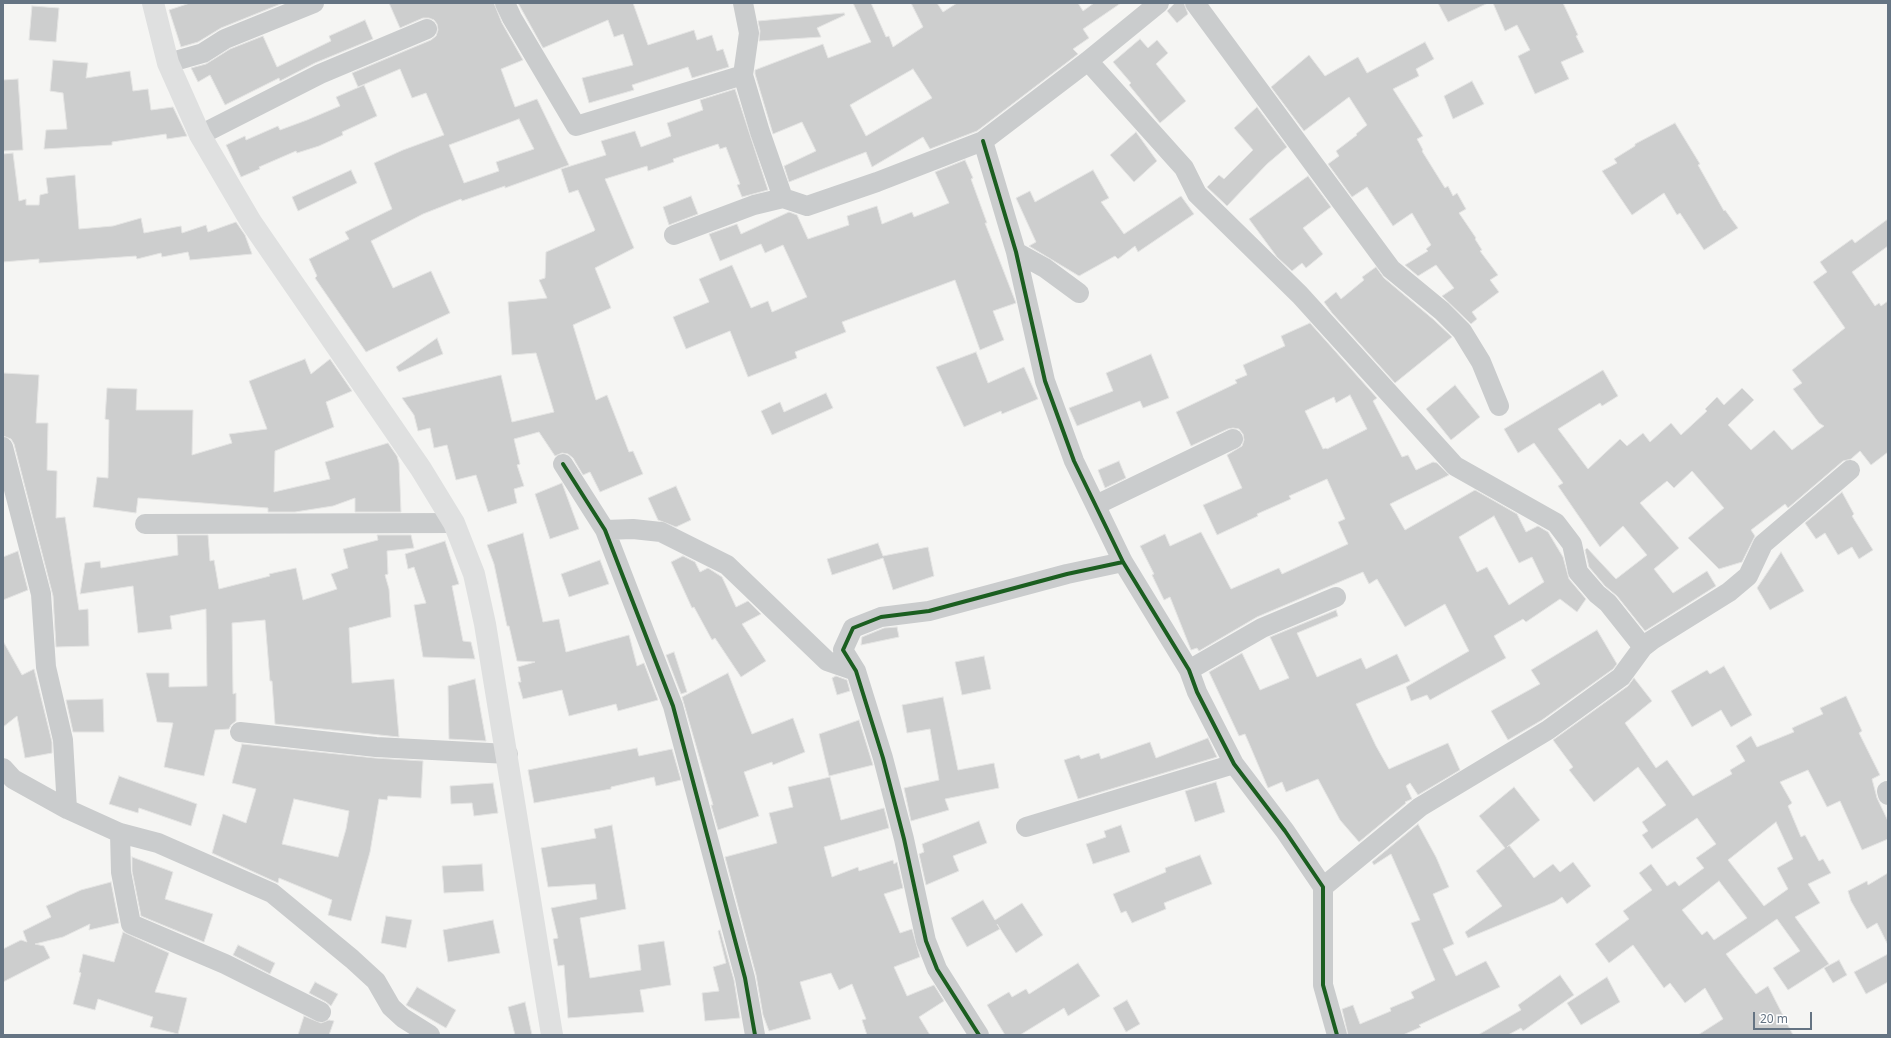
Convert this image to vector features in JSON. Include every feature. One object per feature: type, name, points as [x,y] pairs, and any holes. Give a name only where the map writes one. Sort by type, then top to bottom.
[{"type":"main road","points":[[153,3],[168,63],[200,135],[251,222],[421,469],[454,522],[474,574],[485,624],[508,754],[552,1035]]},
{"type":"street","points":[[168,63],[203,54],[225,39],[314,3]]},
{"type":"street","points":[[505,3],[512,18],[576,126],[743,75]]},
{"type":"street","points":[[743,3],[749,33],[743,75],[782,198]]},
{"type":"street","points":[[674,235],[754,205],[782,198],[807,206],[878,182],[983,141],[1088,61],[1159,3]]},
{"type":"street","points":[[1195,3],[1391,269],[1442,311],[1462,331],[1481,362],[1499,406]]},
{"type":"street","points":[[200,135],[320,74],[427,29]]},
{"type":"street","points":[[1088,61],[1184,168],[1197,194],[1300,295],[1455,466],[1556,523],[1572,544],[1578,572],[1597,594],[1608,603],[1643,647]]},
{"type":"street","points":[[983,141],[1016,252],[1045,381],[1074,461],[1123,562],[1189,670],[1197,692],[1234,764],[1285,831],[1323,887],[1323,985],[1336,1035]]},
{"type":"street","points":[[1016,252],[1045,268],[1079,293]]},
{"type":"street","points":[[1096,505],[1233,439]]},
{"type":"street","points":[[3,448],[41,594],[46,667],[63,740],[67,809]]},
{"type":"street","points":[[564,464],[605,530],[673,706],[745,978],[755,1035]]},
{"type":"street","points":[[1323,887],[1420,807],[1548,730],[1621,677],[1643,647],[1652,640],[1729,592],[1748,576],[1763,544],[1850,470]]},
{"type":"street","points":[[145,524],[454,522]]},
{"type":"street","points":[[605,530],[633,529],[661,532],[727,565],[827,661],[856,671]]},
{"type":"street","points":[[979,1035],[937,969],[926,941],[904,839],[883,758],[856,671],[843,650],[853,628],[880,616],[929,611],[1067,574],[1123,562]]},
{"type":"street","points":[[1189,670],[1262,628],[1336,596]]},
{"type":"street","points":[[240,732],[376,747],[508,754]]},
{"type":"street","points":[[1026,827],[1234,764]]},
{"type":"street","points":[[3,768],[13,779],[67,809],[120,833],[158,843],[272,893],[352,958],[376,982],[391,1007],[404,1018],[430,1035]]},
{"type":"street","points":[[120,833],[121,872],[131,924],[225,964],[321,1012]]},
{"type":"building","points":[[190,3],[283,3],[221,28],[198,42],[181,47],[169,10]]},
{"type":"building","points":[[389,3],[494,3],[502,23],[523,60],[501,69],[515,107],[537,99],[569,165],[505,188],[505,186],[462,201],[461,199],[423,214],[371,241],[393,288],[431,271],[450,313],[366,352],[315,278],[317,276],[309,259],[349,239],[345,232],[392,209],[374,163],[403,150],[444,135],[426,93],[412,98],[400,69],[358,87],[352,73],[431,40],[436,36],[438,30],[437,24],[434,20],[429,18],[423,18],[400,28]],"holes":[[[519,119],[534,149],[496,162],[499,171],[464,183],[449,145]]]},
{"type":"building","points":[[518,3],[633,3],[648,45],[694,30],[697,40],[712,35],[717,51],[723,49],[729,67],[692,78],[688,67],[632,85],[634,90],[589,103],[582,78],[633,65],[623,34],[614,37],[608,20],[543,48]]},
{"type":"building","points":[[853,3],[871,3],[886,37],[889,36],[893,47],[923,27],[911,3],[937,3],[943,12],[957,3],[1078,3],[1083,11],[1094,3],[1121,3],[1083,29],[1089,38],[1073,49],[1078,54],[977,131],[930,149],[923,137],[872,167],[866,152],[789,182],[784,166],[816,151],[802,122],[773,134],[755,70],[823,44],[828,58],[871,42]],"holes":[[[913,69],[932,98],[866,136],[850,105]]]},
{"type":"building","points":[[1175,3],[1184,3],[1188,14],[1177,23],[1167,11]]},
{"type":"building","points":[[1438,3],[1488,3],[1448,22]]},
{"type":"building","points":[[1493,3],[1563,3],[1584,52],[1561,62],[1569,79],[1535,94],[1518,56],[1530,50],[1517,25],[1505,31]]},
{"type":"building","points":[[32,6],[59,8],[56,42],[29,40]]},
{"type":"building","points":[[844,13],[845,15],[817,28],[821,37],[759,41],[760,31],[758,21]]},
{"type":"building","points":[[365,20],[373,39],[315,63],[280,81],[279,78],[225,105],[210,75],[198,82],[191,68],[206,64],[230,49],[263,36],[277,67],[331,41],[329,36]]},
{"type":"building","points":[[1140,39],[1148,48],[1157,40],[1168,53],[1156,64],[1186,101],[1160,123],[1129,85],[1131,83],[1113,62]]},
{"type":"building","points":[[1425,42],[1434,59],[1416,69],[1419,76],[1393,89],[1423,136],[1417,139],[1423,150],[1422,151],[1445,188],[1448,186],[1453,196],[1457,193],[1466,209],[1459,213],[1476,238],[1475,239],[1482,250],[1480,251],[1498,275],[1490,280],[1499,292],[1472,312],[1477,319],[1471,324],[1442,296],[1454,288],[1436,265],[1418,276],[1405,265],[1428,251],[1426,249],[1431,245],[1412,213],[1393,226],[1367,187],[1352,197],[1328,164],[1339,156],[1336,151],[1357,135],[1356,134],[1367,125],[1349,97],[1304,131],[1271,87],[1309,55],[1325,76],[1358,57],[1367,73]]},
{"type":"building","points":[[53,60],[88,63],[86,78],[130,71],[133,91],[148,89],[151,110],[173,107],[187,136],[167,139],[166,134],[112,142],[112,145],[44,149],[46,130],[67,129],[63,93],[50,91]]},
{"type":"building","points":[[18,79],[23,150],[3,151],[3,80]]},
{"type":"building","points":[[1472,81],[1484,104],[1453,119],[1444,96]]},
{"type":"building","points":[[364,85],[377,116],[342,132],[343,135],[319,146],[297,153],[296,151],[259,167],[260,169],[241,177],[226,145],[245,136],[246,140],[278,126],[280,130],[340,106],[336,97]]},
{"type":"building","points":[[735,89],[768,190],[742,197],[737,185],[740,184],[726,147],[720,149],[718,144],[673,159],[674,162],[648,171],[647,166],[605,179],[634,248],[595,268],[611,308],[573,325],[596,400],[607,395],[629,452],[633,451],[643,474],[600,492],[590,472],[583,475],[573,458],[568,454],[562,453],[555,456],[539,432],[514,439],[520,464],[517,465],[524,486],[514,489],[517,503],[488,512],[476,475],[456,480],[447,445],[434,448],[430,428],[418,431],[414,415],[402,398],[501,375],[512,422],[554,412],[536,353],[512,355],[508,302],[547,298],[539,280],[545,278],[546,252],[595,230],[578,190],[569,193],[561,169],[606,155],[601,141],[635,131],[641,147],[671,136],[667,123],[703,110],[700,100]]},
{"type":"building","points":[[1257,107],[1287,147],[1267,164],[1227,206],[1207,187],[1219,175],[1224,179],[1253,150],[1234,128]]},
{"type":"building","points":[[1675,123],[1700,164],[1698,165],[1724,211],[1725,210],[1738,228],[1704,250],[1680,213],[1677,215],[1664,193],[1632,215],[1602,171],[1617,163],[1614,159],[1635,146],[1635,144]]},
{"type":"building","points":[[1136,132],[1157,161],[1134,182],[1110,155]]},
{"type":"building","points":[[13,153],[19,201],[26,199],[26,205],[39,205],[40,195],[48,193],[46,178],[75,175],[79,229],[113,226],[141,218],[144,233],[181,226],[182,233],[206,225],[208,232],[236,222],[245,235],[252,254],[190,260],[188,252],[162,257],[161,253],[137,259],[136,256],[39,263],[39,259],[3,262],[3,154]]},
{"type":"building","points":[[965,160],[973,178],[971,179],[987,223],[985,223],[1016,303],[993,311],[1004,340],[980,350],[955,280],[842,322],[846,332],[795,352],[797,358],[748,377],[730,331],[686,349],[673,317],[709,302],[699,279],[732,265],[751,308],[768,301],[772,312],[807,297],[783,245],[765,253],[761,244],[720,261],[709,234],[737,224],[741,234],[789,212],[797,215],[808,239],[849,225],[847,216],[877,206],[882,224],[912,212],[914,217],[949,203],[935,172]]},
{"type":"building","points":[[351,170],[357,183],[298,211],[292,197]]},
{"type":"building","points":[[1093,170],[1109,198],[1101,202],[1124,234],[1181,196],[1194,214],[1138,252],[1135,246],[1118,259],[1115,256],[1079,276],[1029,246],[1036,242],[1016,198],[1030,191],[1035,202]]},
{"type":"building","points":[[1308,176],[1331,207],[1303,228],[1323,254],[1306,268],[1302,263],[1292,271],[1277,257],[1249,219]]},
{"type":"building","points":[[691,196],[698,214],[669,225],[663,207]]},
{"type":"building","points":[[1888,219],[1888,246],[1852,272],[1875,306],[1879,303],[1881,306],[1888,301],[1888,452],[1871,465],[1860,451],[1851,459],[1843,461],[1788,508],[1785,504],[1751,530],[1755,536],[1742,562],[1719,569],[1688,538],[1724,508],[1692,471],[1674,488],[1667,481],[1640,503],[1679,548],[1654,569],[1673,593],[1707,571],[1716,586],[1645,631],[1617,596],[1605,586],[1589,567],[1585,550],[1587,548],[1616,579],[1647,555],[1623,526],[1600,547],[1558,486],[1563,483],[1534,443],[1518,453],[1504,429],[1603,370],[1618,396],[1602,406],[1600,403],[1558,429],[1588,469],[1620,439],[1627,446],[1643,433],[1650,442],[1671,423],[1681,435],[1707,411],[1705,409],[1717,397],[1724,405],[1742,388],[1754,400],[1728,425],[1751,450],[1774,430],[1792,450],[1824,426],[1819,423],[1793,389],[1802,383],[1792,370],[1845,328],[1813,282],[1827,272],[1820,262],[1852,239],[1855,243]]},
{"type":"building","points":[[1376,267],[1384,278],[1452,337],[1395,383],[1332,313],[1324,302],[1336,292],[1341,299],[1364,280],[1362,277]]},
{"type":"building","points":[[1310,323],[1377,398],[1373,401],[1402,457],[1408,455],[1416,470],[1433,462],[1437,463],[1449,475],[1390,504],[1405,530],[1475,490],[1517,514],[1526,532],[1538,526],[1548,532],[1563,557],[1569,579],[1586,599],[1577,612],[1560,599],[1526,622],[1523,619],[1494,636],[1506,658],[1430,700],[1427,695],[1411,701],[1406,687],[1469,651],[1445,604],[1405,627],[1377,579],[1369,584],[1363,572],[1257,617],[1199,651],[1197,648],[1191,650],[1170,597],[1164,600],[1152,575],[1154,574],[1140,546],[1165,534],[1170,546],[1201,532],[1231,589],[1279,568],[1282,574],[1348,544],[1338,522],[1345,519],[1327,479],[1289,496],[1291,499],[1257,514],[1258,516],[1217,535],[1203,505],[1242,488],[1227,455],[1242,446],[1244,440],[1243,434],[1239,429],[1228,429],[1191,446],[1176,412],[1237,383],[1235,380],[1247,375],[1243,365],[1285,346],[1281,336]],"holes":[[[1350,395],[1367,429],[1327,449],[1323,449],[1305,411],[1334,397],[1336,403]],[[1494,516],[1519,563],[1532,557],[1544,582],[1509,605],[1487,567],[1477,572],[1459,537]]]},
{"type":"building","points":[[437,338],[443,354],[399,372],[396,367]]},
{"type":"building","points":[[976,352],[988,383],[1024,367],[1038,399],[1002,414],[1001,411],[964,427],[936,367]]},
{"type":"building","points":[[1151,354],[1169,398],[1143,408],[1140,401],[1077,426],[1069,408],[1113,391],[1106,373]]},
{"type":"building","points":[[305,359],[311,374],[330,359],[352,391],[326,402],[334,427],[275,451],[274,492],[330,479],[325,462],[388,443],[397,456],[399,463],[401,512],[355,512],[355,498],[333,506],[295,512],[268,512],[268,508],[138,498],[136,513],[93,507],[97,477],[108,478],[109,420],[105,419],[107,388],[137,389],[136,410],[193,410],[192,455],[232,443],[229,434],[267,429],[249,381]]},
{"type":"building","points":[[3,373],[39,375],[36,423],[48,423],[47,470],[57,471],[56,518],[65,517],[79,610],[88,609],[89,646],[56,647],[53,596],[14,444],[11,439],[3,436]]},
{"type":"building","points":[[1455,385],[1480,417],[1451,440],[1426,409]]},
{"type":"building","points":[[826,393],[833,408],[772,435],[761,411],[780,402],[784,412]]},
{"type":"building","points":[[1119,461],[1126,478],[1105,488],[1098,470]]},
{"type":"building","points":[[562,483],[579,529],[550,539],[535,494]]},
{"type":"building","points":[[676,486],[691,520],[676,527],[658,520],[648,498]]},
{"type":"building","points":[[1842,492],[1854,514],[1852,516],[1873,550],[1859,559],[1852,547],[1838,555],[1825,533],[1816,539],[1805,523]]},
{"type":"building","points":[[523,533],[543,622],[559,619],[566,652],[629,635],[637,666],[644,663],[658,700],[618,711],[616,704],[569,716],[562,690],[523,699],[518,682],[521,682],[518,667],[535,662],[517,661],[509,626],[507,626],[494,564],[487,545]]},
{"type":"building","points":[[177,535],[208,535],[210,561],[214,560],[219,589],[270,576],[269,574],[296,568],[303,600],[337,589],[331,574],[348,568],[343,549],[378,540],[377,535],[411,535],[414,548],[387,551],[388,574],[385,575],[389,589],[391,617],[349,628],[352,683],[394,679],[399,737],[275,724],[265,620],[232,623],[233,694],[236,693],[236,721],[229,729],[215,730],[204,776],[164,767],[173,723],[157,722],[146,673],[169,673],[169,687],[207,686],[206,609],[170,616],[172,629],[138,633],[133,586],[80,594],[85,563],[100,561],[101,568],[178,555]]},
{"type":"building","points":[[445,541],[459,584],[452,586],[463,641],[471,642],[475,659],[423,657],[414,605],[426,603],[414,567],[408,569],[405,554]]},
{"type":"building","points":[[878,543],[883,556],[928,547],[934,576],[893,590],[883,558],[832,575],[827,559]]},
{"type":"building","points":[[18,551],[28,590],[3,600],[3,557]]},
{"type":"building","points":[[1781,552],[1804,591],[1770,610],[1757,588]]},
{"type":"building","points":[[683,556],[695,562],[700,572],[708,568],[722,577],[736,607],[748,601],[761,614],[742,624],[766,661],[741,677],[715,638],[712,640],[694,607],[692,608],[671,562]]},
{"type":"building","points":[[600,560],[609,584],[569,597],[561,574]]},
{"type":"building","points":[[1336,610],[1338,616],[1297,633],[1317,677],[1361,658],[1366,669],[1397,654],[1410,681],[1356,704],[1376,746],[1389,769],[1448,743],[1460,770],[1418,795],[1410,783],[1406,786],[1412,799],[1405,802],[1406,803],[1359,842],[1340,820],[1318,779],[1286,792],[1282,782],[1268,788],[1245,734],[1239,736],[1209,672],[1242,653],[1260,690],[1289,678],[1270,637]]},
{"type":"building","points":[[897,627],[899,637],[861,645],[862,637],[884,628]]},
{"type":"building","points":[[1597,630],[1617,664],[1613,669],[1542,720],[1508,740],[1491,711],[1540,684],[1531,670]]},
{"type":"building","points":[[3,641],[22,675],[34,669],[52,742],[52,753],[25,758],[17,716],[3,727]]},
{"type":"building","points":[[674,652],[687,692],[681,694],[666,655]]},
{"type":"building","points":[[984,656],[991,689],[962,695],[955,662]]},
{"type":"building","points":[[1724,666],[1752,715],[1731,727],[1721,710],[1692,727],[1671,691],[1707,670],[1710,674]]},
{"type":"building","points":[[728,673],[752,734],[793,718],[805,752],[773,765],[772,762],[744,772],[759,816],[718,830],[711,805],[713,805],[682,697]]},
{"type":"building","points":[[836,676],[847,680],[850,691],[837,695],[832,678]]},
{"type":"building","points":[[1634,678],[1652,701],[1625,723],[1656,768],[1667,760],[1693,796],[1732,774],[1730,770],[1745,761],[1736,746],[1751,736],[1757,747],[1794,732],[1792,728],[1823,714],[1820,708],[1846,696],[1862,731],[1859,733],[1880,775],[1872,779],[1877,798],[1888,821],[1888,839],[1862,850],[1840,801],[1827,807],[1808,770],[1780,782],[1792,803],[1788,806],[1801,837],[1805,835],[1819,861],[1823,859],[1831,873],[1808,884],[1820,903],[1795,917],[1829,964],[1788,990],[1773,968],[1800,951],[1777,919],[1726,954],[1756,994],[1768,986],[1793,1035],[1698,1035],[1723,1019],[1705,988],[1685,1003],[1670,983],[1664,988],[1633,945],[1609,963],[1595,944],[1629,919],[1623,911],[1652,890],[1639,873],[1651,864],[1667,886],[1675,881],[1679,886],[1704,868],[1696,858],[1716,844],[1697,818],[1652,849],[1642,835],[1648,831],[1642,822],[1666,805],[1638,767],[1594,802],[1569,770],[1573,767],[1553,740],[1628,686]],"holes":[[[1776,822],[1793,859],[1777,868],[1788,889],[1764,906],[1728,860]],[[1719,881],[1747,918],[1714,940],[1707,931],[1702,935],[1682,910]]]},
{"type":"building","points":[[475,679],[486,741],[449,739],[448,686]]},
{"type":"building","points":[[943,697],[958,770],[994,763],[999,788],[945,799],[949,810],[911,821],[904,788],[939,780],[930,729],[907,733],[902,705]]},
{"type":"building","points":[[103,699],[104,732],[73,732],[66,700]]},
{"type":"building","points":[[859,720],[873,765],[829,776],[819,734]]},
{"type":"building","points":[[1208,738],[1217,757],[1078,799],[1064,760],[1079,755],[1081,759],[1099,753],[1101,759],[1150,742],[1156,758]]},
{"type":"building","points":[[242,744],[375,758],[423,761],[421,798],[388,796],[387,800],[379,799],[370,852],[351,921],[328,915],[332,900],[279,878],[278,883],[212,853],[223,814],[246,823],[256,789],[232,783]],"holes":[[[294,799],[349,811],[346,829],[338,857],[282,844]]]},
{"type":"building","points":[[637,748],[639,756],[672,749],[681,780],[656,786],[654,777],[611,787],[611,789],[534,803],[528,770]]},
{"type":"building","points":[[119,776],[197,804],[191,826],[139,808],[138,813],[109,804]]},
{"type":"building","points":[[830,777],[841,820],[884,808],[889,828],[824,847],[832,877],[858,867],[859,871],[893,860],[894,864],[897,862],[903,888],[884,894],[900,933],[912,929],[920,957],[894,967],[907,996],[934,985],[944,1001],[919,1017],[930,1035],[867,1035],[862,1020],[866,1019],[852,984],[839,990],[831,973],[800,982],[811,1019],[769,1031],[763,1015],[756,975],[725,857],[777,843],[769,813],[793,807],[788,787]]},
{"type":"building","points":[[1216,782],[1225,812],[1195,822],[1185,791]]},
{"type":"building","points":[[493,783],[498,813],[474,816],[472,803],[451,804],[450,786]]},
{"type":"building","points":[[1514,787],[1540,820],[1509,845],[1534,878],[1553,864],[1560,872],[1573,862],[1591,886],[1567,904],[1562,897],[1555,902],[1468,938],[1465,932],[1502,906],[1476,871],[1505,848],[1479,816]]},
{"type":"building","points":[[979,821],[987,843],[953,856],[959,871],[926,885],[919,854],[924,852],[922,844]]},
{"type":"building","points":[[1418,824],[1436,857],[1449,887],[1433,894],[1454,944],[1443,949],[1456,976],[1486,961],[1500,987],[1419,1025],[1421,1027],[1403,1035],[1348,1035],[1342,1009],[1353,1005],[1360,1024],[1391,1011],[1390,1008],[1414,998],[1411,992],[1435,980],[1411,923],[1420,920],[1391,854],[1374,865],[1372,862]]},
{"type":"building","points":[[612,825],[626,909],[580,918],[590,978],[641,970],[638,945],[664,941],[671,985],[640,990],[644,1012],[568,1018],[564,965],[558,966],[553,939],[558,938],[551,908],[597,899],[595,884],[548,887],[541,848],[596,838],[594,829]]},
{"type":"building","points":[[1121,825],[1130,852],[1093,864],[1086,844],[1106,837],[1104,831]]},
{"type":"building","points":[[1200,855],[1212,884],[1164,903],[1166,909],[1132,923],[1126,911],[1121,913],[1113,894],[1166,872],[1165,868]]},
{"type":"building","points":[[132,857],[173,872],[165,899],[213,914],[204,942],[141,916],[132,871]]},
{"type":"building","points":[[482,864],[484,891],[444,893],[442,866]]},
{"type":"building","points":[[1888,873],[1888,945],[1877,923],[1867,929],[1851,901],[1848,891],[1867,881],[1868,885]]},
{"type":"building","points":[[111,882],[119,923],[89,930],[90,924],[63,937],[35,944],[44,946],[50,958],[3,982],[3,949],[21,940],[27,942],[23,931],[51,917],[46,906],[81,890]]},
{"type":"building","points":[[983,900],[995,920],[1022,903],[1043,935],[1016,953],[997,924],[1000,929],[967,947],[951,918]]},
{"type":"building","points":[[386,916],[412,920],[406,948],[381,943]]},
{"type":"building","points":[[493,920],[500,953],[448,962],[443,930]]},
{"type":"building","points":[[720,930],[734,980],[740,1018],[705,1021],[702,993],[719,991],[713,967],[726,963],[718,931]]},
{"type":"building","points":[[123,932],[169,953],[155,992],[187,998],[178,1034],[150,1027],[153,1017],[98,999],[95,1010],[73,1004],[81,973],[79,972],[83,954],[114,962]]},
{"type":"building","points":[[238,945],[275,963],[270,974],[233,955]]},
{"type":"building","points":[[1888,954],[1888,982],[1866,994],[1854,972]]},
{"type":"building","points":[[1839,960],[1847,975],[1833,983],[1824,968]]},
{"type":"building","points":[[1078,963],[1100,996],[1068,1016],[1064,1008],[1020,1035],[1005,1035],[987,1005],[1009,992],[1012,997],[1026,989],[1029,994]]},
{"type":"building","points":[[1560,975],[1574,995],[1523,1031],[1521,1028],[1508,1035],[1478,1035],[1521,1010],[1518,1005]]},
{"type":"building","points":[[1607,977],[1620,1002],[1581,1025],[1567,1003]]},
{"type":"building","points":[[315,982],[338,994],[331,1006],[309,993]]},
{"type":"building","points":[[417,987],[456,1010],[446,1028],[406,1005]]},
{"type":"building","points":[[1127,1000],[1140,1024],[1126,1032],[1113,1008]]},
{"type":"building","points":[[525,1002],[532,1035],[515,1035],[508,1007]]},
{"type":"building","points":[[304,1016],[321,1023],[329,1020],[334,1021],[329,1035],[298,1035]]},
{"type":"cycle path","points":[[983,141],[1016,252],[1045,381],[1074,461],[1123,562],[1189,670],[1197,692],[1234,764],[1285,831],[1323,887],[1323,985],[1337,1035]]},
{"type":"cycle path","points":[[563,464],[605,530],[673,706],[745,978],[755,1035]]},
{"type":"cycle path","points":[[979,1035],[937,969],[926,941],[904,839],[883,758],[856,671],[843,650],[853,628],[881,617],[929,611],[1067,574],[1123,562]]}]
